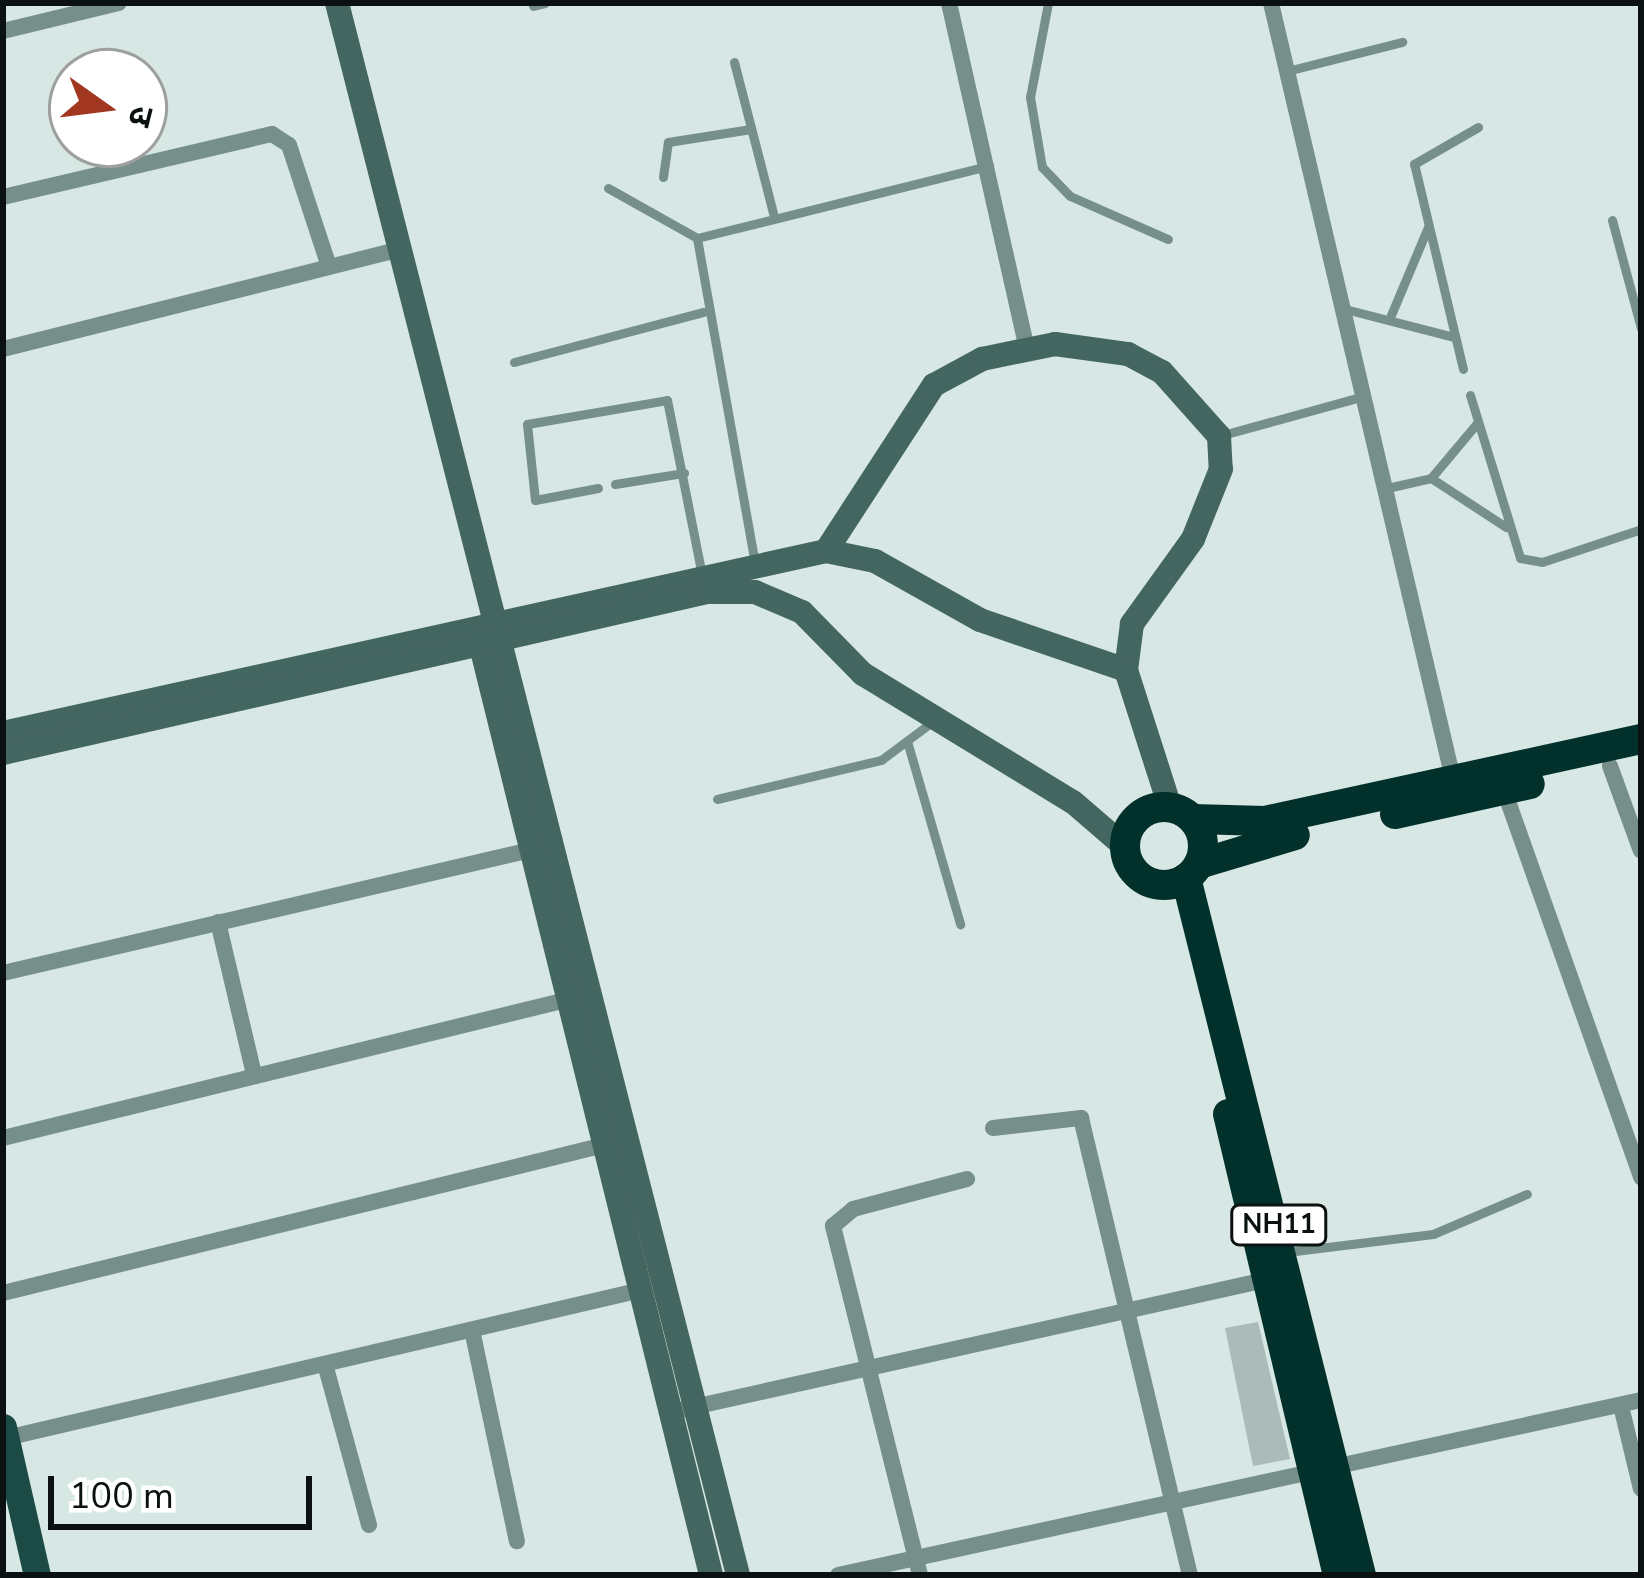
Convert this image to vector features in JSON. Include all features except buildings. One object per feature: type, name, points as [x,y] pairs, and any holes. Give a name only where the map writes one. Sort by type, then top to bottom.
[{"type":"highway","points":[[1641,739],[1265,821],[1181,813],[1136,818],[1124,846],[1141,879],[1185,876],[1504,790],[1641,759]]},
{"type":"highway","name":"NH11","points":[[1181,813],[1185,876],[1283,1268],[1324,1470],[1338,1575]]},
{"type":"highway","name":"NH11","points":[[1324,1470],[1360,1575]]},
{"type":"main road","points":[[4,1433],[38,1575]]},
{"type":"street","points":[[3,31],[62,10],[119,3]]},
{"type":"street","points":[[337,3],[683,1409],[711,1575]]},
{"type":"street","points":[[949,3],[1027,349]]},
{"type":"street","points":[[1271,3],[1453,779]]},
{"type":"street","points":[[3,196],[272,134],[289,146],[328,267]]},
{"type":"street","points":[[3,349],[397,250]]},
{"type":"street","points":[[826,551],[934,386],[1027,349],[1095,343],[1162,372],[1220,436],[1218,488],[1132,624],[1126,670],[1181,813]]},
{"type":"street","points":[[3,754],[490,636],[702,575],[826,551],[875,561],[980,620],[1126,670]]},
{"type":"street","points":[[3,733],[707,592],[755,592],[802,612],[932,722],[1073,802],[1124,846]]},
{"type":"street","points":[[490,636],[535,849],[641,1290],[738,1575]]},
{"type":"street","points":[[1610,766],[1641,850]]},
{"type":"street","points":[[1504,790],[1641,1177]]},
{"type":"street","points":[[3,973],[535,849]]},
{"type":"street","points":[[218,922],[254,1074]]},
{"type":"street","points":[[3,1138],[570,999]]},
{"type":"street","points":[[993,1128],[1081,1118],[1132,1306],[1190,1575]]},
{"type":"street","points":[[3,1293],[604,1145]]},
{"type":"street","points":[[918,1566],[835,1221],[967,1179]]},
{"type":"street","points":[[683,1409],[870,1369],[1283,1268]]},
{"type":"street","points":[[4,1433],[641,1290]]},
{"type":"street","points":[[472,1330],[517,1541]]},
{"type":"street","points":[[325,1364],[369,1525]]},
{"type":"street","points":[[838,1575],[918,1566],[1171,1494],[1324,1470],[1641,1400]]},
{"type":"street","points":[[1621,1406],[1641,1489]]},
{"type":"lane","points":[[533,6],[545,3]]},
{"type":"lane","points":[[1048,3],[1030,97],[1042,167],[1070,196],[1168,238]]},
{"type":"lane","points":[[1287,70],[1402,42]]},
{"type":"lane","points":[[734,62],[773,213]]},
{"type":"lane","points":[[1462,369],[1428,227],[1417,154],[1478,127]]},
{"type":"lane","points":[[664,176],[668,142],[752,129]]},
{"type":"lane","points":[[608,188],[697,238],[773,213],[989,166]]},
{"type":"lane","points":[[1612,220],[1641,328]]},
{"type":"lane","points":[[1391,315],[1428,227]]},
{"type":"lane","points":[[697,238],[703,312],[755,564]]},
{"type":"lane","points":[[1345,309],[1391,315],[1454,337]]},
{"type":"lane","points":[[514,362],[703,312]]},
{"type":"lane","points":[[1220,436],[1366,395]]},
{"type":"lane","points":[[1470,395],[1506,527]]},
{"type":"lane","points":[[598,488],[535,500],[527,424],[662,397],[684,473],[702,575]]},
{"type":"lane","points":[[1387,488],[1431,478],[1477,423]]},
{"type":"lane","points":[[615,484],[684,473]]},
{"type":"lane","points":[[1431,478],[1506,527],[1533,563],[1641,529]]},
{"type":"lane","points":[[717,799],[867,765],[932,722]]},
{"type":"lane","points":[[907,741],[959,924]]},
{"type":"lane","points":[[1283,1268],[1433,1234],[1527,1194]]}]
